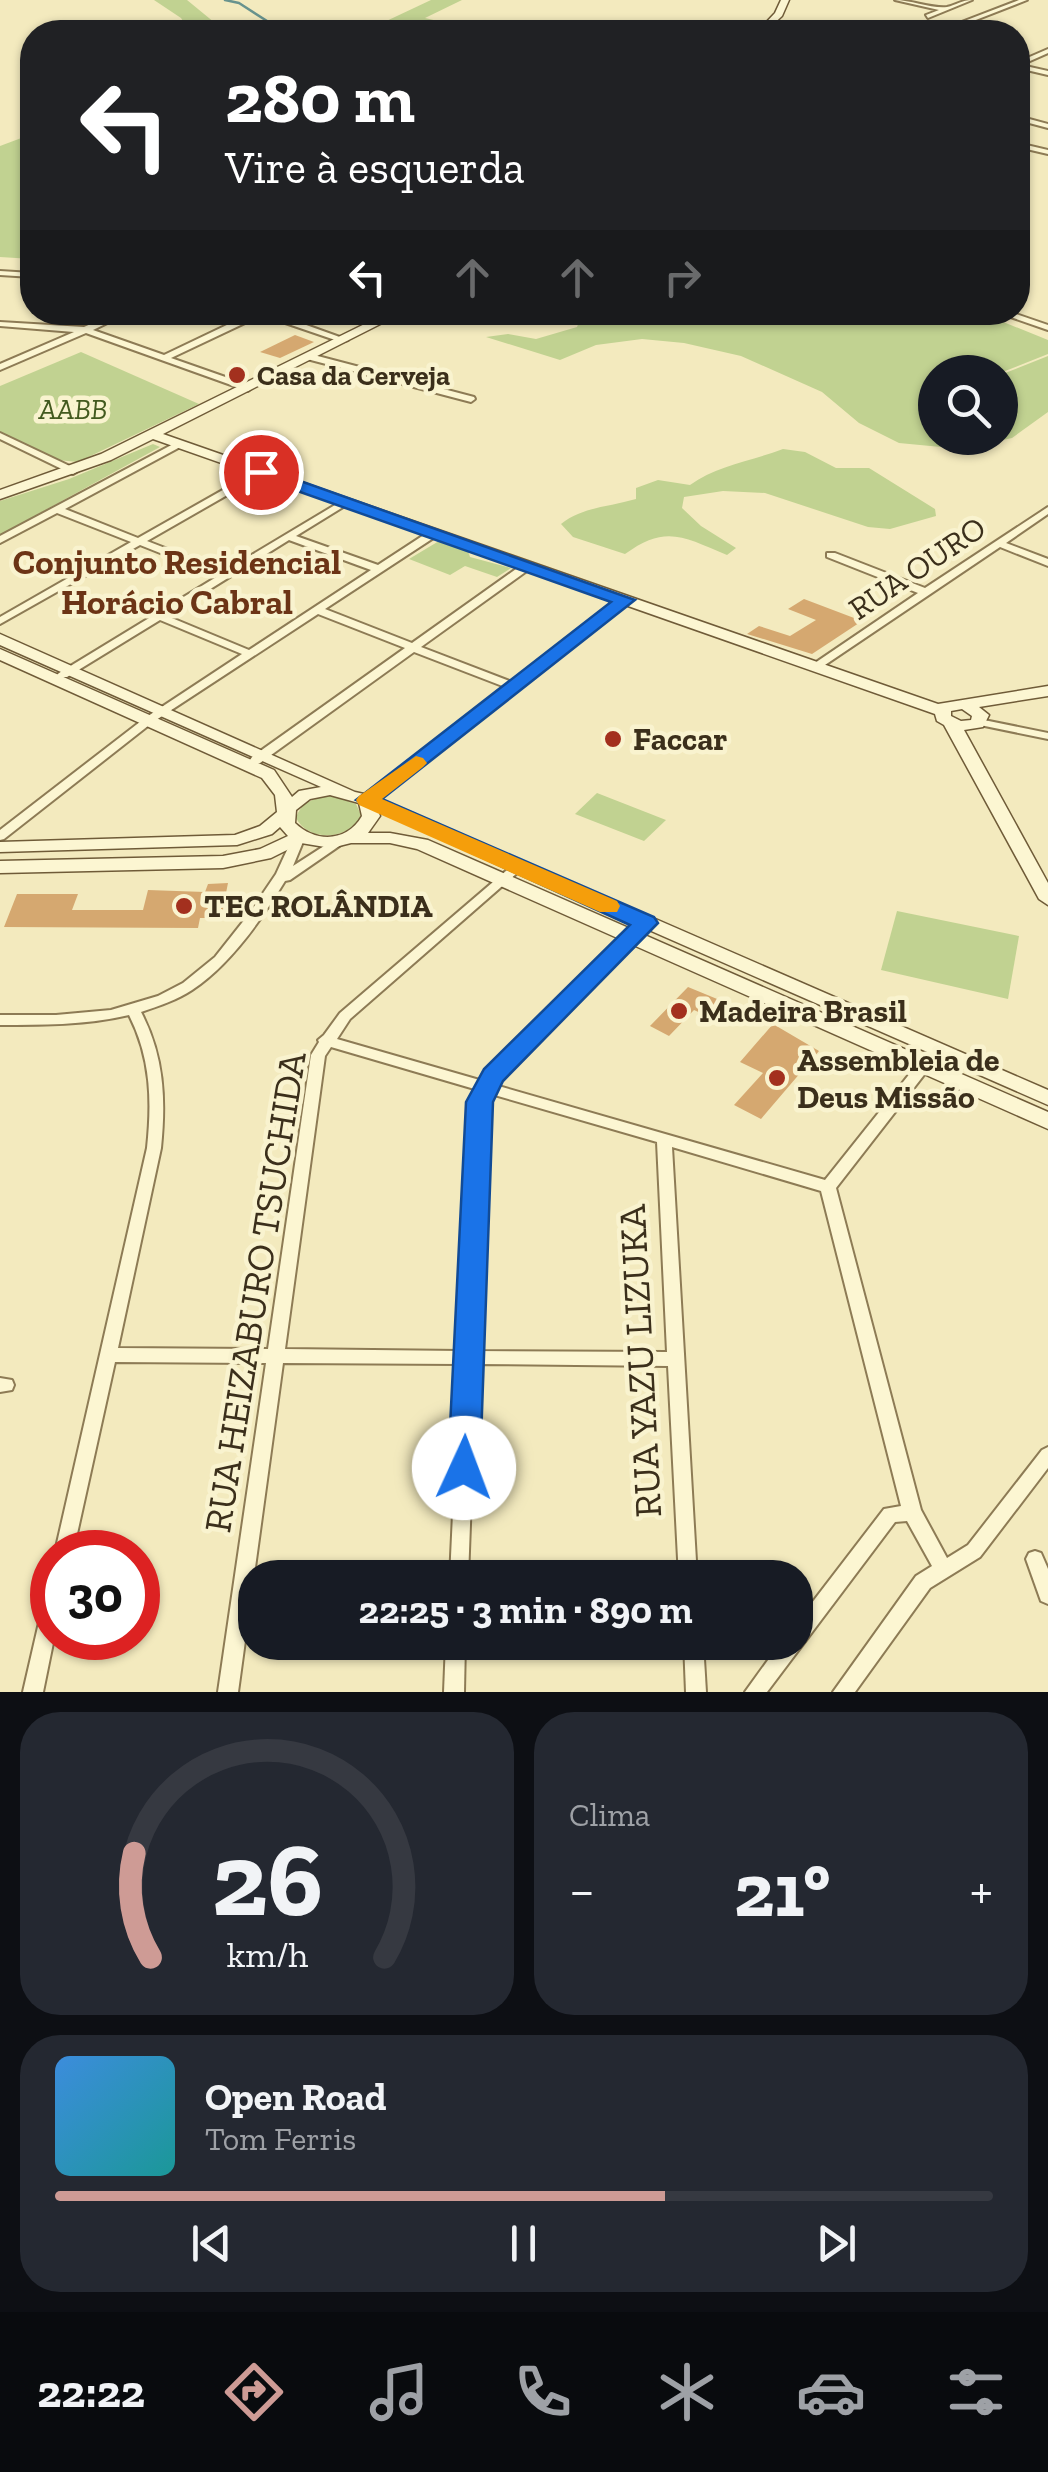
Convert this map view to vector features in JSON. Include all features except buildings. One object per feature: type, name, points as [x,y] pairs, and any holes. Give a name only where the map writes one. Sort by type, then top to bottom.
[{"type":"street","points":[[898,0],[944,10]]},
{"type":"street","points":[[928,16],[969,0]]},
{"type":"street","points":[[972,20],[1024,0]]},
{"type":"street","points":[[1030,148],[1048,152]]},
{"type":"street","points":[[1030,150],[1034,149]]},
{"type":"street","points":[[0,324],[86,330],[248,388]]},
{"type":"street","points":[[0,367],[97,325]]},
{"type":"street","points":[[164,358],[234,325]]},
{"type":"street","points":[[300,325],[344,340]]},
{"type":"street","points":[[1,494],[73,470],[373,325]]},
{"type":"street","points":[[310,356],[471,399]]},
{"type":"street","points":[[152,434],[815,667],[947,718]]},
{"type":"street","points":[[0,436],[73,470]]},
{"type":"street","points":[[0,540],[178,444]]},
{"type":"street","points":[[0,621],[261,472]]},
{"type":"street","points":[[0,654],[64,674],[345,502]]},
{"type":"street","points":[[58,510],[224,576]]},
{"type":"street","name":"RUA OURO","points":[[815,667],[1048,510]]},
{"type":"street","points":[[0,836],[155,715],[434,532]]},
{"type":"street","points":[[289,536],[378,569]]},
{"type":"street","points":[[998,543],[1048,563]]},
{"type":"street","points":[[831,556],[926,592]]},
{"type":"street","points":[[257,759],[527,566]]},
{"type":"street","points":[[367,800],[625,600]]},
{"type":"street","points":[[317,610],[514,687]]},
{"type":"street","points":[[159,616],[250,654]]},
{"type":"street","points":[[0,639],[64,674],[155,715],[367,800],[510,873],[930,1058],[1048,1120]]},
{"type":"street","points":[[976,714],[1048,691]]},
{"type":"street","points":[[976,714],[1048,701]]},
{"type":"street","points":[[1048,733],[949,705],[947,718],[1048,899]]},
{"type":"street","points":[[257,759],[277,784],[286,824],[299,837],[324,842],[390,838],[422,844],[510,873]]},
{"type":"street","points":[[0,847],[237,840],[266,830],[298,799],[313,792],[347,792]]},
{"type":"street","points":[[285,876],[370,821],[367,800]]},
{"type":"street","points":[[0,867],[223,862],[266,854],[299,837]]},
{"type":"street","points":[[0,1020],[85,1018],[134,1011],[168,996],[211,968],[285,876],[299,837]]},
{"type":"street","name":"RUA HEIZABURO TSUCHIDA","points":[[228,1692],[315,1064],[325,1040],[344,1016],[510,873]]},
{"type":"street","points":[[460,1560],[476,1116],[493,1075],[639,930]]},
{"type":"street","points":[[69,1530],[154,1148],[158,1114],[153,1053],[134,1011]]},
{"type":"street","points":[[325,1040],[828,1187]]},
{"type":"street","points":[[930,1058],[1048,1098]]},
{"type":"street","points":[[828,1187],[930,1058]]},
{"type":"street","name":"RUA YAZU LIZUKA","points":[[664,1140],[687,1560]]},
{"type":"street","points":[[828,1187],[912,1512],[942,1568]]},
{"type":"street","points":[[107,1355],[673,1358]]},
{"type":"street","points":[[843,1692],[923,1582],[974,1552],[1048,1454]]},
{"type":"street","points":[[813,1616],[890,1515],[912,1512]]},
{"type":"street","points":[[1034,1559],[1048,1595]]},
{"type":"street","points":[[34,1692],[41,1660]]},
{"type":"street","points":[[454,1692],[455,1660]]},
{"type":"street","points":[[694,1660],[696,1692]]},
{"type":"street","points":[[755,1692],[779,1660]]},
{"type":"green space","points":[[154,0],[187,0],[211,20],[181,18]]},
{"type":"green space","points":[[431,0],[462,0],[425,18],[434,20],[388,20]]},
{"type":"green space","points":[[20,138],[20,258],[0,257],[0,146]]},
{"type":"green space","points":[[578,325],[1011,325],[1048,340],[1048,354],[1018,366],[1018,355],[918,355],[918,445],[899,443],[859,423],[822,392],[741,356],[684,343],[642,339],[596,345],[560,360],[486,337],[508,334],[536,339]]},
{"type":"green space","name":"AABB","points":[[81,352],[199,404],[78,462],[58,460],[0,433],[0,386]]},
{"type":"green space","points":[[1048,356],[1048,412],[1018,434],[1018,368]]},
{"type":"green space","points":[[153,444],[160,447],[0,535],[0,501],[69,479]]},
{"type":"green space","points":[[783,449],[805,452],[836,468],[869,468],[935,509],[936,516],[890,529],[868,527],[765,493],[723,491],[684,497],[682,508],[701,526],[736,548],[727,555],[675,536],[652,539],[625,554],[573,537],[561,524],[587,511],[636,499],[636,488],[658,480],[690,485],[723,468]]},
{"type":"green space","points":[[439,541],[468,551],[470,557],[511,568],[497,577],[465,566],[450,575],[409,559]]},
{"type":"green space","points":[[597,793],[666,820],[644,841],[575,814]]},
{"type":"green space","points":[[333,796],[356,804],[361,815],[356,823],[339,834],[329,835],[310,832],[302,826],[296,818],[306,804]]},
{"type":"green space","points":[[897,911],[1019,936],[1008,999],[881,970]]},
{"type":"waterway","points":[[225,0],[239,3],[265,20]]},
{"type":"slow traffic","points":[[416,763],[367,800],[609,906]]},
{"type":"place","name":"Casa da Cerveja","points":[[237,375]]},
{"type":"place","name":"Faccar","points":[[613,739]]},
{"type":"place","name":"TEC ROLÂNDIA","points":[[184,906]]},
{"type":"place","name":"Madeira Brasil","points":[[679,1011]]},
{"type":"place","name":"Assembleia de Deus Missão","points":[[777,1078]]},
{"type":"district","name":"Conjunto Residencial Horácio Cabral","points":[[177,582]]},
{"type":"route","points":[[261,472],[625,600],[367,800],[646,923],[493,1075],[479,1102],[464,1468]]}]
